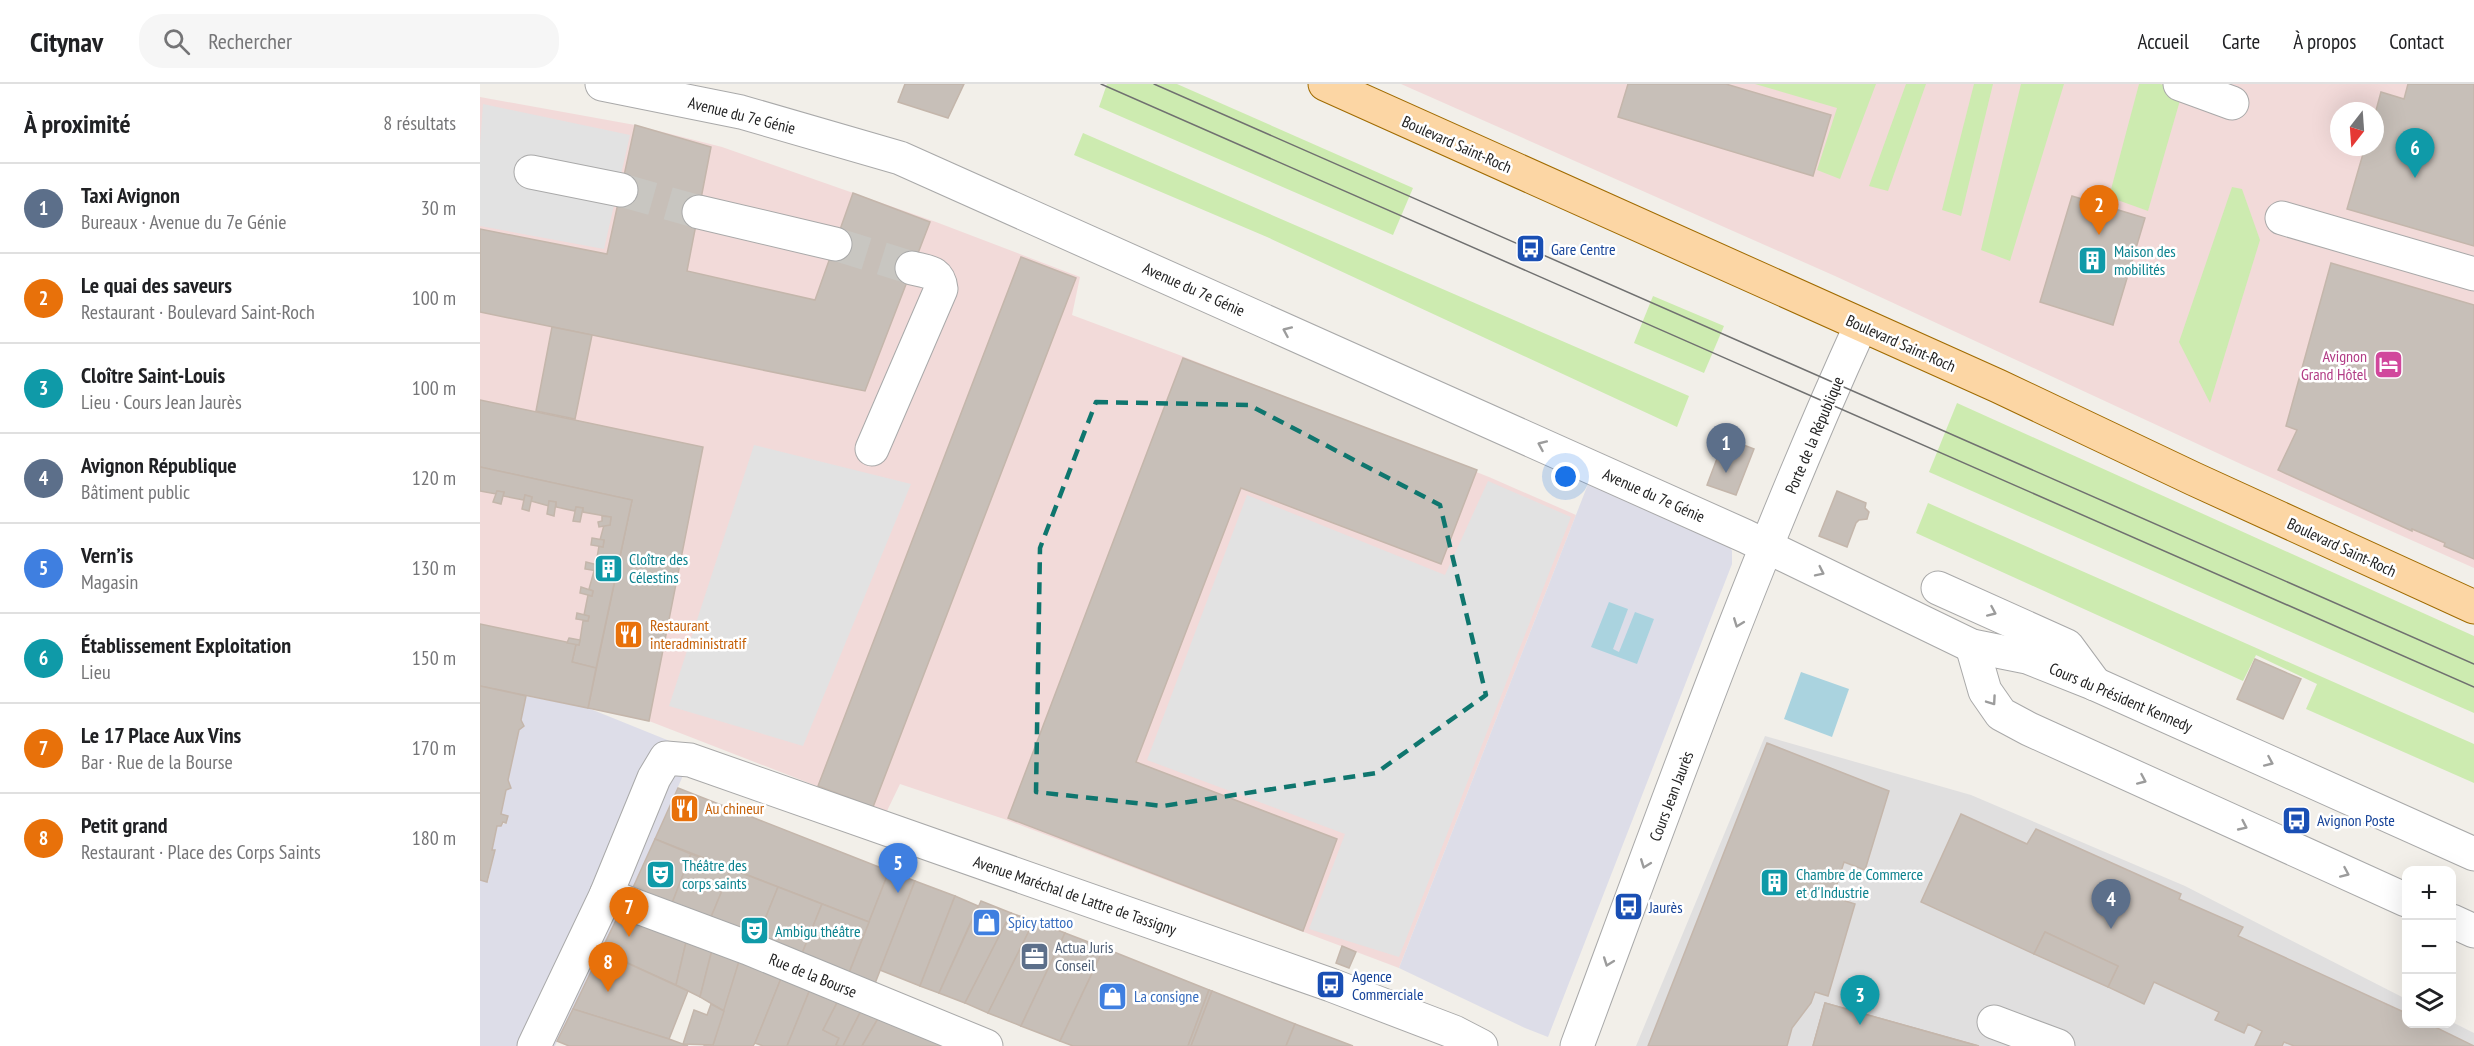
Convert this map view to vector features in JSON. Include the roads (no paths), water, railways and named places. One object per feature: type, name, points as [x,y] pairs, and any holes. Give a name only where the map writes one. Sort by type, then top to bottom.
[{"type":"main road","name":"Boulevard Saint-Roch","points":[[1325,84],[1998,386],[2193,479],[2474,607]]},
{"type":"street","name":"Avenue du 7e Génie","points":[[602,84],[741,112],[900,158],[1768,546]]},
{"type":"street","points":[[2180,84],[2232,103]]},
{"type":"street","points":[[531,172],[621,190]]},
{"type":"street","points":[[699,212],[835,244]]},
{"type":"street","points":[[2282,218],[2474,274]]},
{"type":"street","points":[[872,448],[941,290],[940,280],[934,274],[912,268]]},
{"type":"street","points":[[1226,304],[1241,334],[1371,391]]},
{"type":"street","name":"Porte de la République","points":[[1768,546],[1861,325]]},
{"type":"street","name":"Cours du Président Kennedy","points":[[1768,546],[1972,646],[2027,657],[2095,684],[2474,854]]},
{"type":"street","name":"Cours Jean Jaurès","points":[[1577,1046],[1768,546]]},
{"type":"street","points":[[1938,588],[2067,646],[2095,684]]},
{"type":"street","points":[[1972,646],[1985,691],[2001,714],[2029,729],[2402,898]]},
{"type":"street","name":"Avenue Maréchal de Lattre de Tassigny","points":[[606,895],[654,778],[666,758],[690,760],[1319,981],[1454,1032],[1481,1046]]},
{"type":"street","points":[[534,1046],[606,895]]},
{"type":"street","name":"Rue de la Bourse","points":[[606,895],[748,948],[986,1046]]},
{"type":"street","points":[[2456,923],[2474,931]]},
{"type":"street","points":[[1994,1022],[2058,1046]]},
{"type":"water","points":[[1609,602],[1628,609],[1613,649],[1619,652],[1635,612],[1654,619],[1637,664],[1591,647]]},
{"type":"water","points":[[1801,672],[1849,689],[1832,737],[1784,719]]},
{"type":"tunnel","points":[[621,190],[699,212]]},
{"type":"tunnel","points":[[835,244],[912,268]]},
{"type":"tram line","points":[[1101,84],[2474,687]]},
{"type":"tram line","points":[[1154,84],[2474,664]]},
{"type":"place","name":"Établissement Exploitation","points":[[2415,178]]},
{"type":"place","name":"Le quai des saveurs","points":[[2099,235]]},
{"type":"place","name":"Gare Centre","points":[[1530,249]]},
{"type":"place","name":"Maison des mobilités","points":[[2093,260]]},
{"type":"place","name":"Avignon Grand Hôtel","points":[[2388,365]]},
{"type":"place","name":"Taxi Avignon","points":[[1726,473]]},
{"type":"place","name":"Cloître des Célestins","points":[[608,568]]},
{"type":"place","name":"Restaurant interadministratif","points":[[629,634]]},
{"type":"place","name":"Au chineur","points":[[684,808]]},
{"type":"place","name":"Avignon Poste","points":[[2296,820]]},
{"type":"place","name":"Théâtre des corps saints","points":[[661,874]]},
{"type":"place","name":"Chambre de Commerce et d'Industrie","points":[[1775,883]]},
{"type":"place","name":"Vern’is","points":[[898,893]]},
{"type":"place","name":"Jaurès","points":[[1628,907]]},
{"type":"place","name":"Spicy tattoo","points":[[987,922]]},
{"type":"place","name":"Avignon République","points":[[2111,929]]},
{"type":"place","name":"Ambigu théâtre","points":[[754,931]]},
{"type":"place","name":"Le 17 Place Aux Vins","points":[[629,937]]},
{"type":"place","name":"Actua Juris Conseil","points":[[1034,956]]},
{"type":"place","name":"Agence Commerciale","points":[[1331,985]]},
{"type":"place","name":"Petit grand","points":[[608,992]]},
{"type":"place","name":"La consigne","points":[[1113,996]]},
{"type":"place","name":"Cloître Saint-Louis","points":[[1860,1025]]}]
